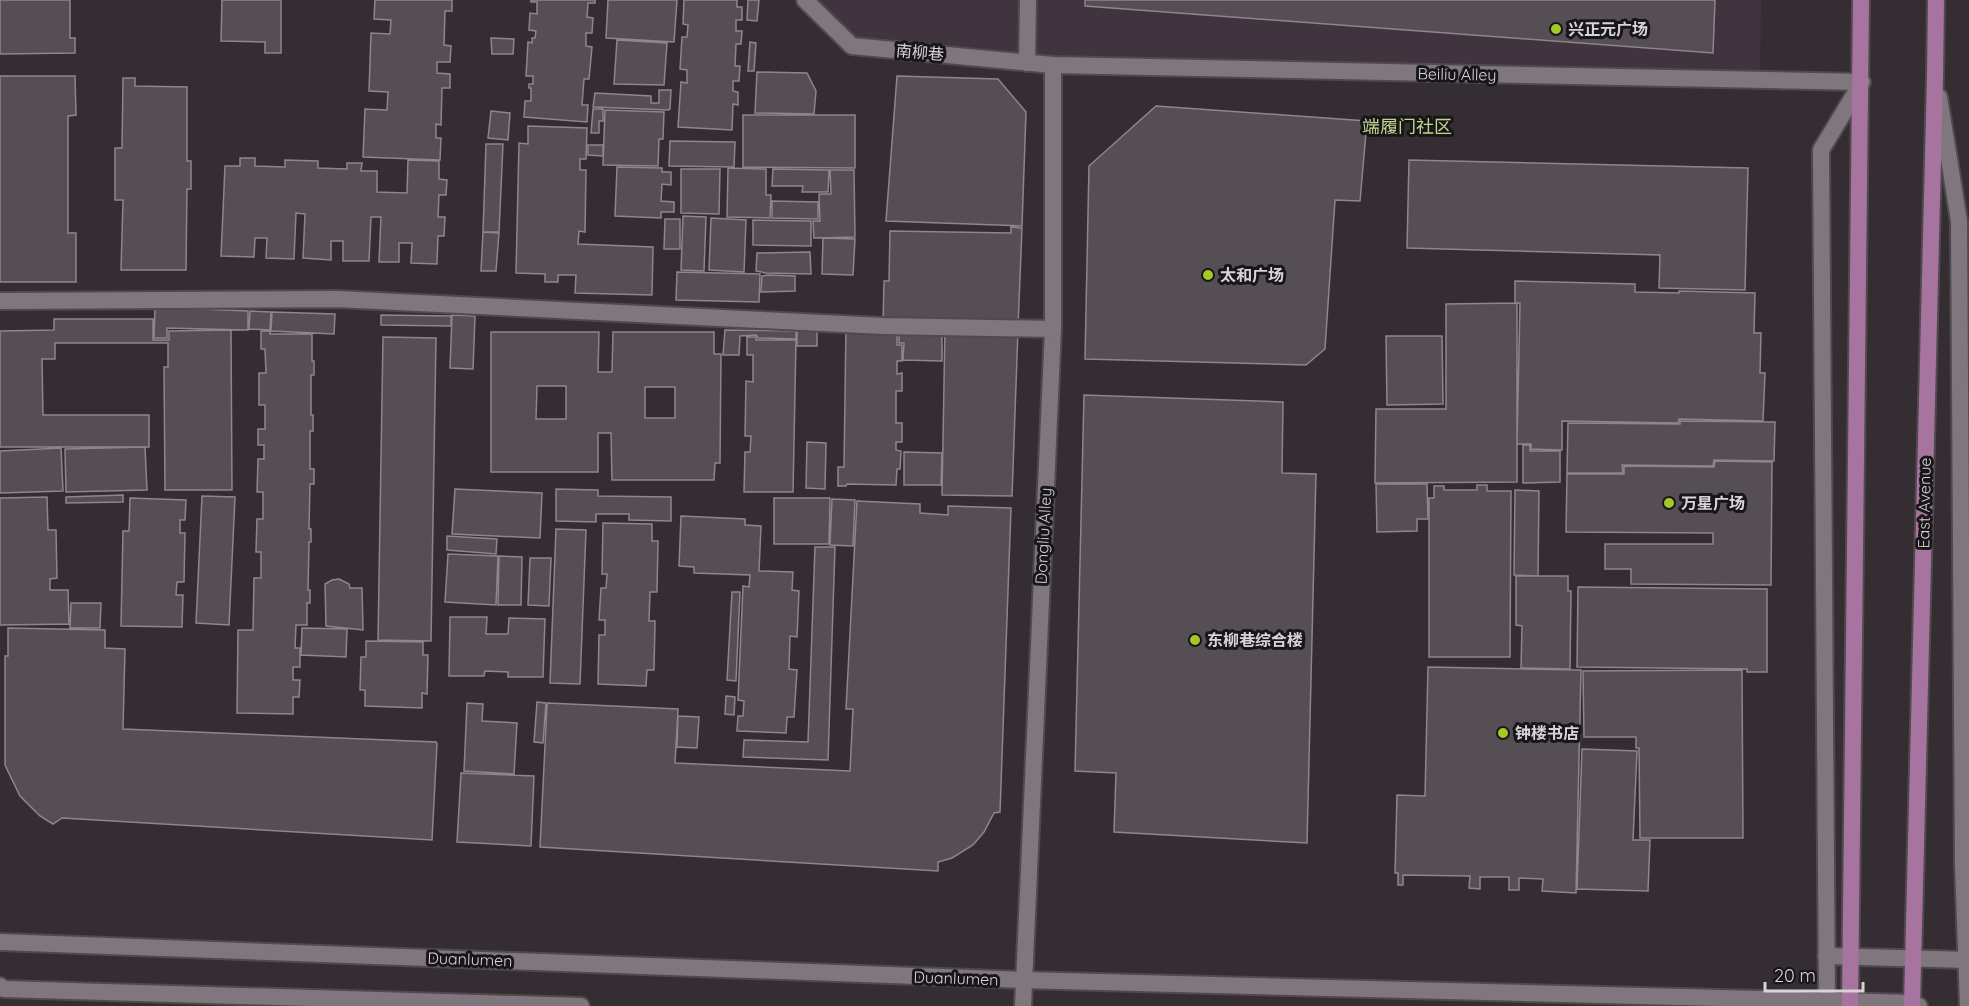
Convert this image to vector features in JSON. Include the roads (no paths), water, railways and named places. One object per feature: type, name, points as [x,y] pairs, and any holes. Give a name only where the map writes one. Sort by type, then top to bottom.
[{"type":"main road","points":[[1850,1004],[1862,0]]},
{"type":"main road","name":"East Avenue","points":[[1914,1005],[1913,958],[1936,0]]},
{"type":"street","name":"南柳巷","points":[[805,0],[852,46],[1053,65]]},
{"type":"street","points":[[1027,63],[1028,0]]},
{"type":"street","name":"Beiliu Alley","points":[[1053,65],[1862,82]]},
{"type":"street","name":"Dongliu Alley","points":[[1023,1006],[1053,329],[1053,65]]},
{"type":"street","points":[[1935,77],[1959,221],[1963,864],[1968,1006]]},
{"type":"street","points":[[1827,1004],[1821,150],[1862,82]]},
{"type":"street","points":[[0,301],[337,299],[871,325],[1053,329]]},
{"type":"street","name":"Duanlumen","points":[[0,942],[1023,980],[1914,1005]]},
{"type":"street","points":[[1826,956],[1968,960]]},
{"type":"street","points":[[0,986],[4,989],[582,1006]]},
{"type":"place","name":"兴正元广场","points":[[1556,29]]},
{"type":"place","name":"太和广场","points":[[1208,275]]},
{"type":"place","name":"万星广场","points":[[1669,503]]},
{"type":"place","name":"东柳巷综合楼","points":[[1195,640]]},
{"type":"place","name":"钟楼书店","points":[[1503,733]]},
{"type":"district","name":"端履门社区","points":[[1407,127]]}]
